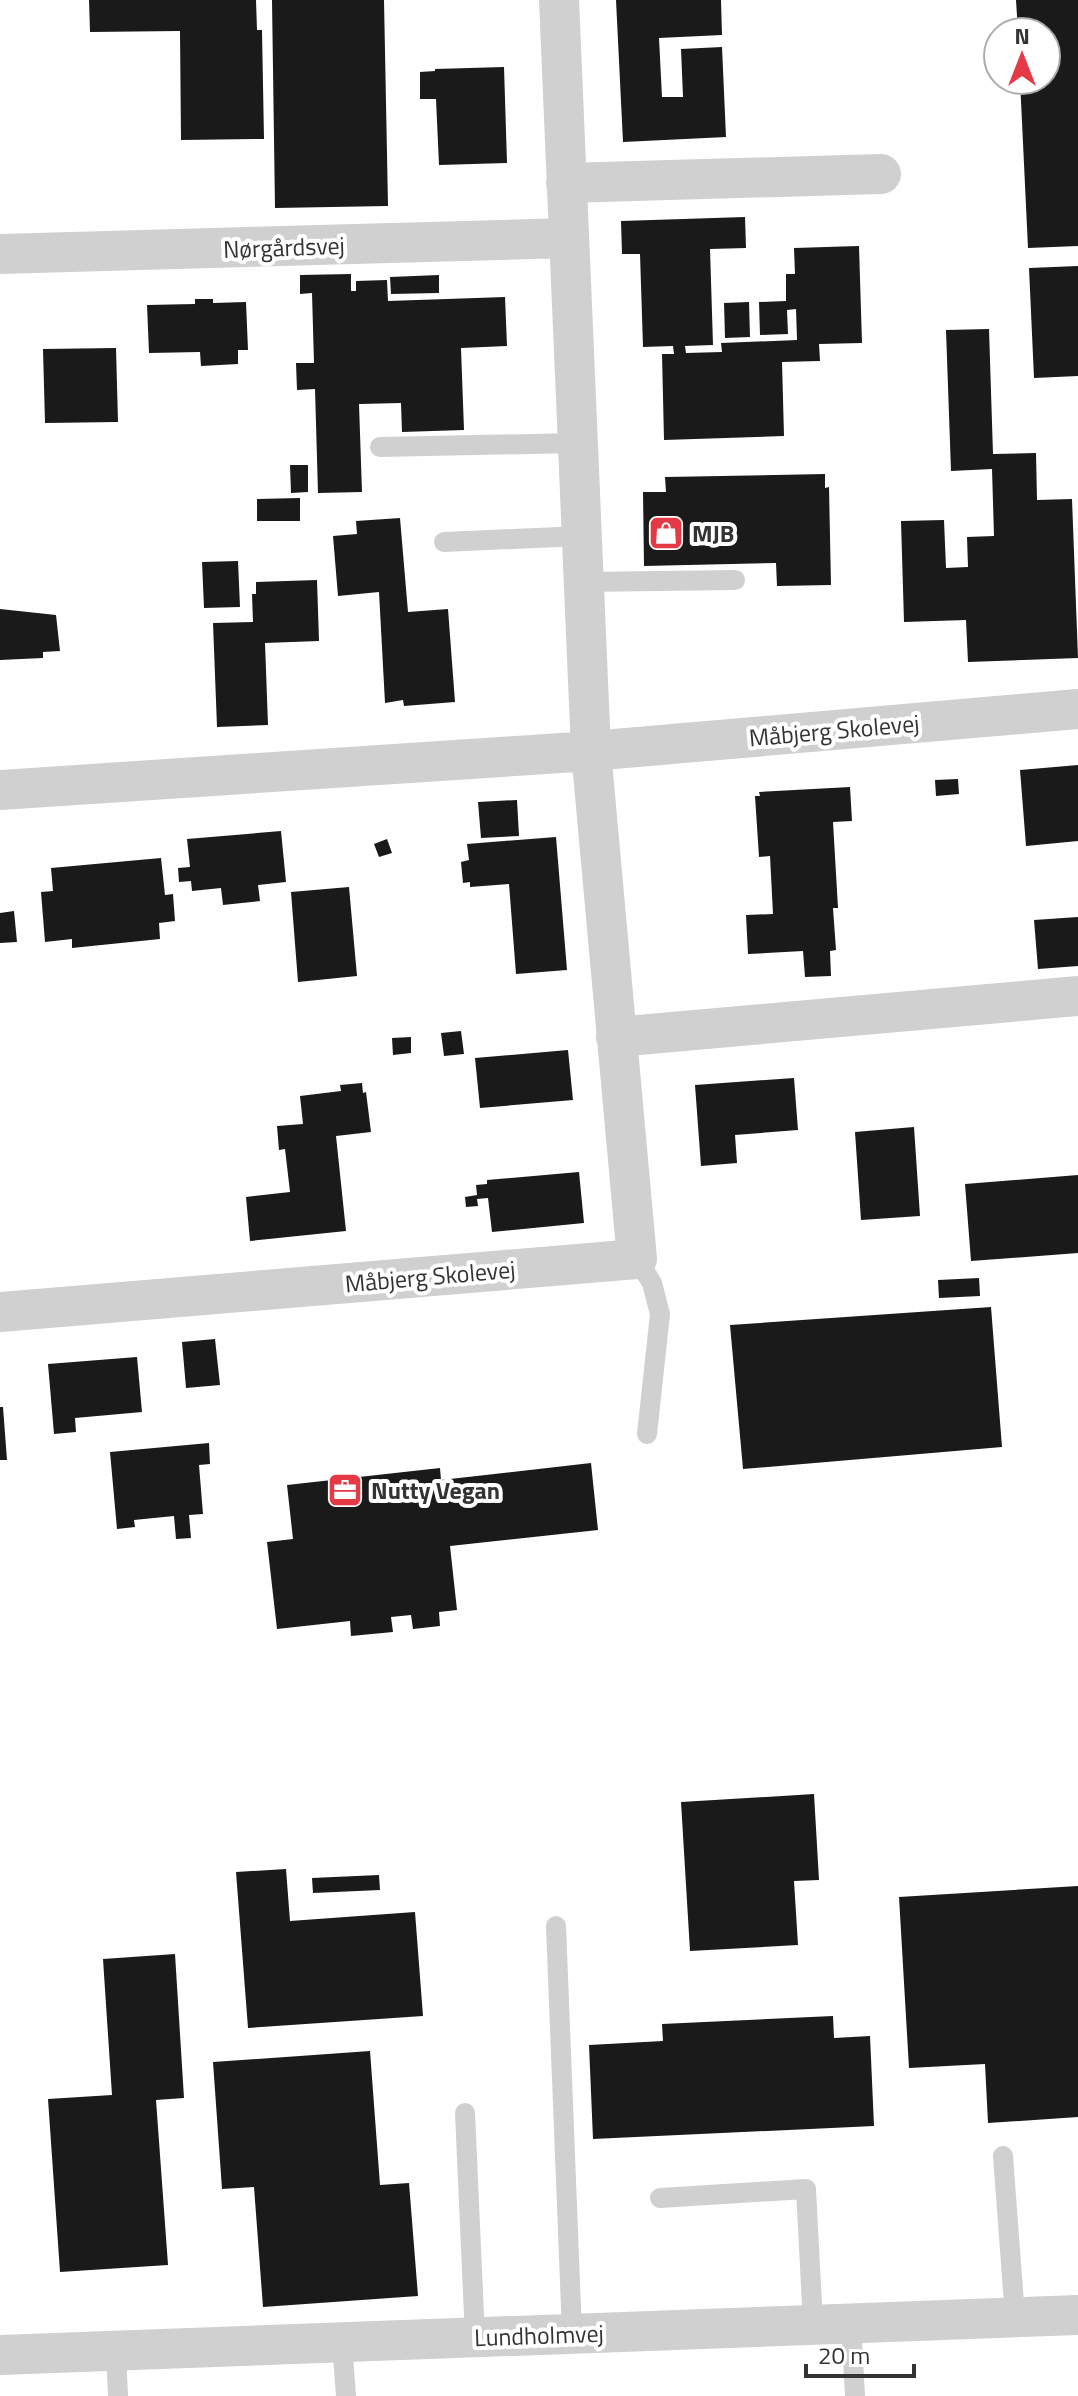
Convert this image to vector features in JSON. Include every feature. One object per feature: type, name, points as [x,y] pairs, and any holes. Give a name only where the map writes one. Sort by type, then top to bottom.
[{"type":"street","points":[[559,0],[591,751],[637,1259]]},
{"type":"street","points":[[566,183],[881,174]]},
{"type":"street","name":"Nørgårdsvej","points":[[0,254],[568,238]]},
{"type":"street","name":"Måbjerg Skolevej","points":[[0,790],[591,751],[1078,709]]},
{"type":"street","points":[[616,1037],[1078,996]]},
{"type":"street","name":"Måbjerg Skolevej","points":[[0,1312],[637,1259]]},
{"type":"street","name":"Lundholmvej","points":[[0,2355],[1078,2315]]},
{"type":"lane","points":[[380,447],[577,443]]},
{"type":"lane","points":[[444,542],[581,536]]},
{"type":"lane","points":[[583,582],[735,580]]},
{"type":"lane","points":[[637,1259],[652,1283],[660,1314],[647,1434]]},
{"type":"lane","points":[[556,1926],[572,2333]]},
{"type":"lane","points":[[465,2113],[475,2338]]},
{"type":"lane","points":[[1003,2156],[1015,2317]]},
{"type":"lane","points":[[660,2198],[806,2189],[832,2324],[855,2396]]},
{"type":"lane","points":[[342,2342],[346,2396]]},
{"type":"lane","points":[[116,2351],[118,2396]]},
{"type":"building","points":[[89,0],[256,0],[257,30],[262,30],[264,139],[181,140],[180,31],[90,32]]},
{"type":"building","points":[[272,0],[384,0],[388,206],[275,208]]},
{"type":"building","points":[[616,0],[721,0],[722,35],[659,38],[662,97],[683,97],[681,49],[722,47],[726,137],[623,142]]},
{"type":"building","points":[[1016,0],[1078,0],[1078,246],[1028,248],[1021,96],[1062,96],[1062,16],[1017,16]]},
{"type":"building","points":[[504,67],[507,163],[439,165],[436,99],[420,99],[420,72]]},
{"type":"building","points":[[745,217],[746,248],[710,249],[713,345],[685,346],[686,353],[722,352],[721,343],[797,340],[796,309],[787,310],[788,334],[760,335],[759,302],[786,301],[786,274],[795,274],[794,248],[859,246],[862,343],[819,344],[820,361],[782,362],[784,436],[664,440],[662,354],[674,354],[673,346],[643,347],[640,254],[622,254],[621,221]]},
{"type":"building","points":[[1078,266],[1078,376],[1034,378],[1029,268]]},
{"type":"building","points":[[351,274],[351,291],[356,291],[356,281],[387,280],[388,301],[505,297],[507,346],[461,348],[464,430],[402,432],[401,403],[359,404],[362,492],[318,493],[315,389],[297,390],[296,363],[314,363],[312,293],[300,294],[300,275]]},
{"type":"building","points":[[439,275],[439,293],[391,294],[390,277]]},
{"type":"building","points":[[195,299],[213,299],[213,303],[246,302],[248,350],[238,350],[238,364],[201,366],[200,352],[149,353],[147,305],[195,304]]},
{"type":"building","points":[[749,302],[750,337],[725,338],[724,303]]},
{"type":"building","points":[[989,329],[993,454],[1036,453],[1037,500],[1072,499],[1078,658],[968,662],[966,620],[904,622],[901,521],[944,520],[946,568],[968,567],[967,537],[994,536],[992,469],[951,471],[946,330]]},
{"type":"building","points":[[116,348],[118,422],[45,423],[43,349]]},
{"type":"building","points":[[290,465],[308,465],[308,492],[291,493]]},
{"type":"building","points":[[825,474],[825,488],[829,487],[831,585],[777,586],[776,563],[644,566],[643,492],[666,492],[665,477]]},
{"type":"building","points":[[300,498],[300,521],[257,521],[257,499]]},
{"type":"building","points":[[400,518],[408,612],[448,609],[455,702],[404,706],[403,700],[385,703],[379,592],[338,596],[333,536],[357,534],[356,521]]},
{"type":"building","points":[[238,561],[240,607],[204,608],[202,562]]},
{"type":"building","points":[[317,580],[319,641],[265,643],[268,725],[217,727],[213,623],[253,622],[252,594],[256,594],[256,582]]},
{"type":"building","points":[[0,609],[56,615],[60,651],[43,652],[43,658],[0,660]]},
{"type":"building","points":[[1078,765],[1078,841],[1026,846],[1020,770]]},
{"type":"building","points":[[958,779],[959,794],[936,796],[935,780]]},
{"type":"building","points":[[850,787],[852,821],[833,822],[838,908],[833,908],[836,950],[830,951],[831,976],[805,977],[803,951],[748,954],[746,915],[773,914],[770,856],[759,857],[755,796],[760,796],[759,792]]},
{"type":"building","points":[[517,800],[519,836],[481,838],[478,802]]},
{"type":"building","points":[[281,831],[286,882],[258,885],[260,901],[223,905],[221,888],[192,891],[191,881],[179,882],[178,868],[190,867],[187,839]]},
{"type":"building","points":[[556,837],[567,970],[516,974],[509,884],[470,887],[470,882],[463,883],[461,862],[469,860],[467,844]]},
{"type":"building","points":[[387,839],[392,853],[379,857],[374,844]]},
{"type":"building","points":[[161,858],[165,895],[173,894],[175,921],[159,923],[160,939],[72,948],[72,939],[45,942],[41,892],[53,891],[51,868]]},
{"type":"building","points":[[349,887],[357,976],[298,982],[291,892]]},
{"type":"building","points":[[14,911],[17,942],[0,943],[0,913]]},
{"type":"building","points":[[1078,917],[1078,966],[1038,969],[1034,920]]},
{"type":"building","points":[[461,1031],[464,1054],[444,1056],[441,1033]]},
{"type":"building","points":[[411,1037],[411,1053],[393,1055],[392,1038]]},
{"type":"building","points":[[568,1050],[573,1100],[480,1108],[475,1058]]},
{"type":"building","points":[[794,1078],[798,1130],[735,1135],[737,1163],[701,1166],[695,1085]]},
{"type":"building","points":[[362,1083],[371,1132],[336,1136],[346,1231],[250,1241],[246,1197],[290,1192],[285,1149],[279,1150],[277,1126],[303,1124],[300,1096],[341,1091],[340,1085]]},
{"type":"building","points":[[914,1127],[920,1216],[861,1220],[855,1132]]},
{"type":"building","points":[[579,1172],[584,1223],[492,1232],[488,1198],[477,1199],[478,1206],[466,1207],[465,1197],[477,1195],[476,1185],[487,1184],[487,1180]]},
{"type":"building","points":[[1078,1175],[1078,1253],[971,1261],[965,1184]]},
{"type":"building","points":[[979,1278],[980,1296],[939,1298],[938,1280]]},
{"type":"building","points":[[991,1307],[1002,1447],[743,1469],[730,1325]]},
{"type":"building","points":[[215,1339],[220,1385],[186,1388],[182,1342]]},
{"type":"building","points":[[137,1357],[142,1412],[75,1418],[76,1432],[54,1434],[48,1364]]},
{"type":"building","points":[[0,1407],[3,1407],[7,1460],[0,1460]]},
{"type":"building","points":[[209,1443],[210,1464],[199,1465],[203,1514],[189,1515],[191,1538],[176,1539],[174,1516],[134,1520],[135,1527],[117,1529],[110,1452]]},
{"type":"building","points":[[591,1463],[598,1530],[450,1546],[457,1610],[439,1612],[440,1626],[413,1629],[411,1615],[391,1617],[393,1632],[351,1636],[350,1621],[277,1629],[267,1542],[293,1539],[287,1485],[440,1468],[441,1480]]},
{"type":"building","points":[[814,1794],[819,1880],[794,1881],[798,1945],[690,1951],[681,1802]]},
{"type":"building","points":[[286,1869],[290,1921],[415,1912],[423,2016],[248,2028],[236,1872]]},
{"type":"building","points":[[379,1875],[380,1890],[313,1893],[312,1878]]},
{"type":"building","points":[[1078,1886],[1078,2117],[988,2123],[985,2064],[909,2068],[899,1897]]},
{"type":"building","points":[[175,1954],[184,2098],[156,2100],[168,2265],[60,2272],[48,2099],[112,2095],[103,1959]]},
{"type":"building","points":[[833,2016],[834,2038],[870,2036],[874,2126],[593,2139],[589,2045],[663,2041],[662,2024]]},
{"type":"building","points":[[370,2051],[380,2185],[409,2183],[418,2296],[263,2307],[254,2187],[222,2189],[213,2062]]},
{"type":"place","name":"MJB","points":[[666,533]]},
{"type":"place","name":"Nutty Vegan","points":[[345,1490]]}]
